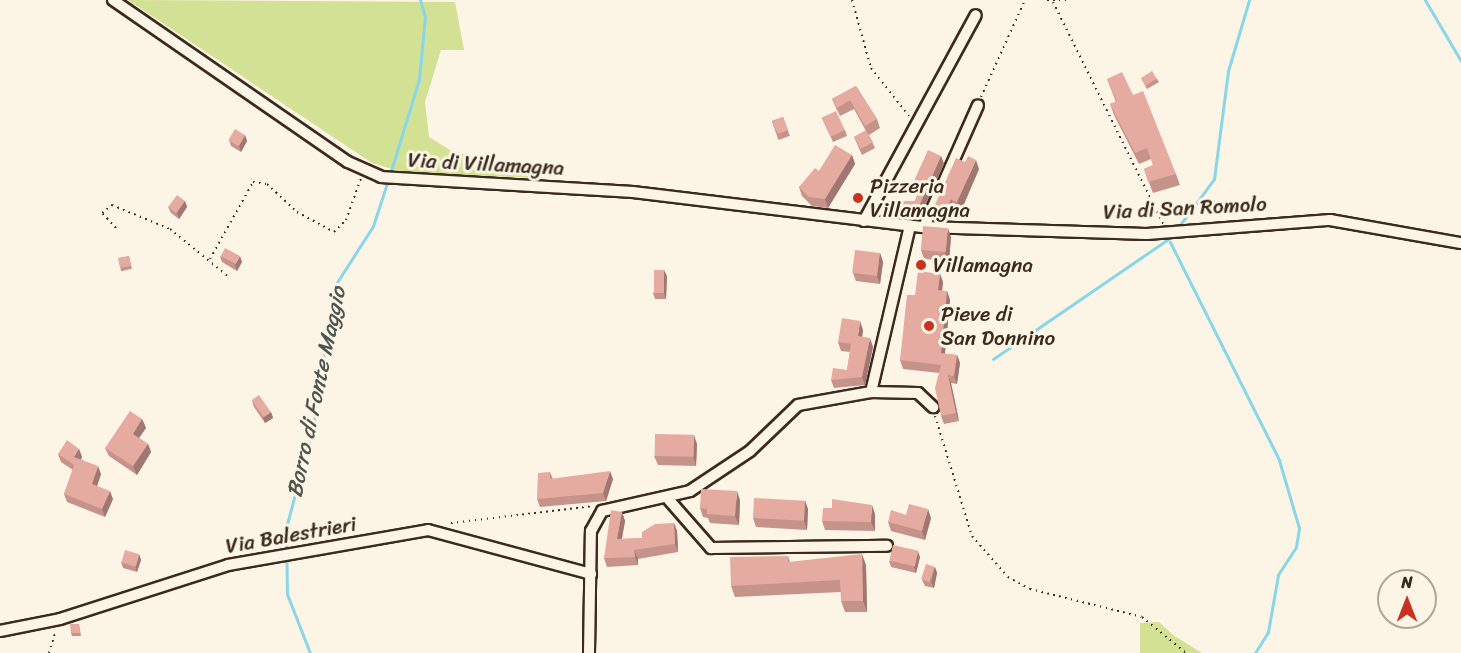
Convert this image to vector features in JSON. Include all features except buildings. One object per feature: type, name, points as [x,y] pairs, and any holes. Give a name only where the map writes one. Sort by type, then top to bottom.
[{"type":"street","name":"Via di Villamagna","points":[[113,0],[364,170],[381,177],[633,192],[910,226]]},
{"type":"street","points":[[864,221],[976,15]]},
{"type":"street","points":[[924,227],[978,105]]},
{"type":"street","name":"Via di San Romolo","points":[[910,226],[1173,232],[1330,220],[1461,243]]},
{"type":"street","points":[[871,392],[910,226]]},
{"type":"street","points":[[590,653],[591,531],[608,507],[669,500],[750,452],[798,405],[871,392],[918,393],[933,407]]},
{"type":"street","points":[[669,500],[711,548],[887,546]]},
{"type":"street","name":"Via Balestrieri","points":[[0,631],[60,619],[228,565],[292,556],[428,530],[591,574]]},
{"type":"path","points":[[852,0],[871,68],[916,124]]},
{"type":"path","points":[[978,105],[1025,0]]},
{"type":"path","points":[[1047,0],[1053,2],[1066,0]]},
{"type":"path","points":[[1053,2],[1173,232]]},
{"type":"path","points":[[210,259],[253,182],[267,184],[297,212],[334,232],[346,220],[364,170]]},
{"type":"path","points":[[116,228],[102,213],[112,206],[170,229],[210,259],[230,278]]},
{"type":"path","points":[[933,407],[967,523],[1001,570],[1030,589],[1142,618],[1185,653]]},
{"type":"path","points":[[451,523],[527,510],[608,507]]},
{"type":"path","points":[[49,653],[60,619]]},
{"type":"green space","points":[[128,0],[455,2],[464,50],[441,50],[425,102],[429,137],[450,150],[534,178],[402,172],[372,163]]},
{"type":"green space","points":[[1159,622],[1173,635],[1202,653],[1140,653],[1140,623]]},
{"type":"waterway","name":"Borro di Fonte Maggio","points":[[390,174],[419,79],[425,17],[420,0]]},
{"type":"waterway","points":[[1177,229],[1214,179],[1228,71],[1249,0]]},
{"type":"waterway","points":[[1425,0],[1461,61]]},
{"type":"waterway","name":"Borro di Fonte Maggio","points":[[310,653],[287,594],[286,528],[313,426],[334,287],[373,226],[388,180]]},
{"type":"waterway","points":[[993,359],[1174,235]]},
{"type":"waterway","points":[[1170,242],[1279,460],[1299,528],[1296,547],[1278,575],[1268,632],[1255,653]]},
{"type":"place","name":"Pizzeria Villamagna","points":[[858,198]]},
{"type":"place","name":"Villamagna","points":[[921,265]]},
{"type":"place","name":"Pieve di San Donnino","points":[[929,326]]}]
